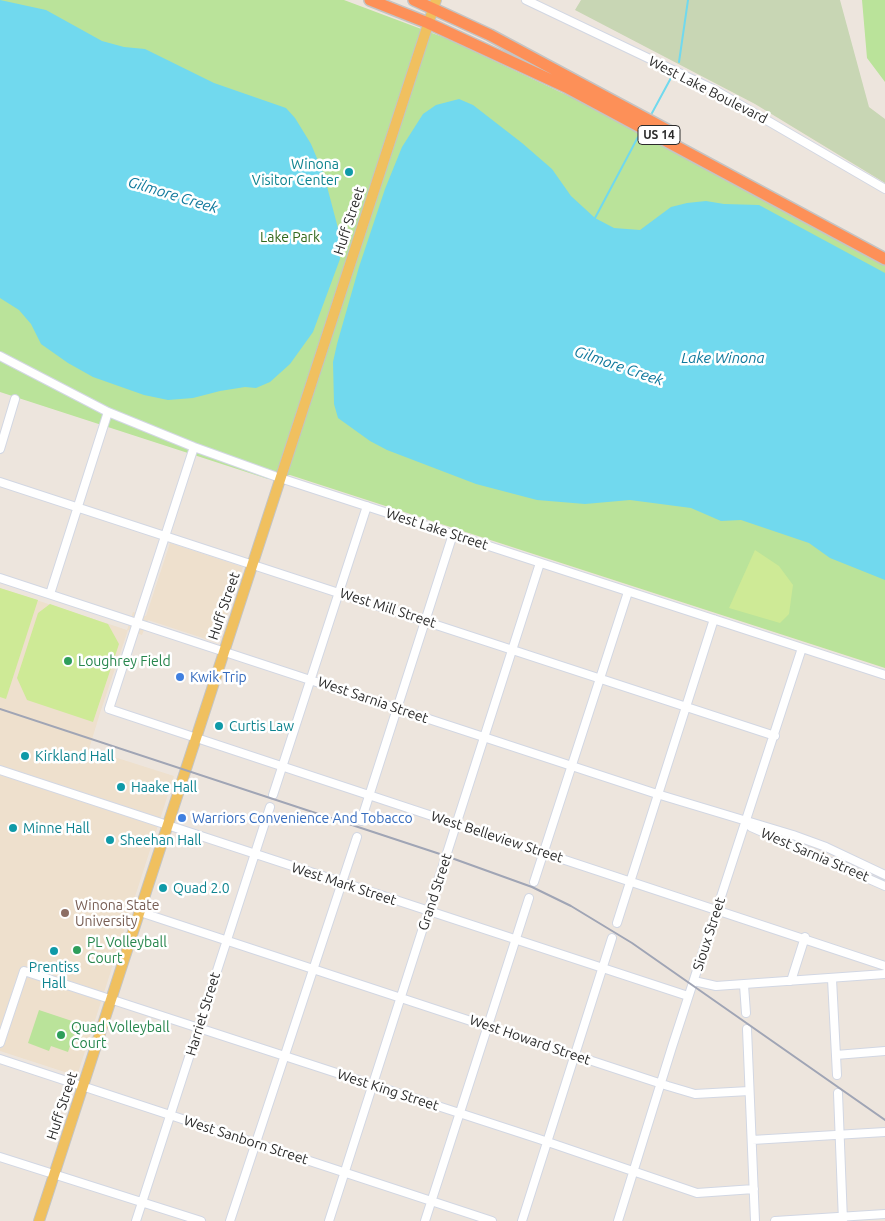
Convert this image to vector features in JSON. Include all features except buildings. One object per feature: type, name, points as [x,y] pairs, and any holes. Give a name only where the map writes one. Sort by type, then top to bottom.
[{"type":"highway","name":"US 14","points":[[370,0],[428,23],[606,107],[885,259]]},
{"type":"highway","name":"US 14","points":[[414,0],[434,4],[532,56],[885,250]]},
{"type":"main road","name":"Huff Street","points":[[39,1221],[434,4]]},
{"type":"street","name":"West Lake Boulevard","points":[[526,0],[713,89],[885,189]]},
{"type":"street","name":"West Lake Street","points":[[0,356],[108,412],[194,447],[280,478],[885,675]]},
{"type":"street","points":[[0,449],[15,399]]},
{"type":"street","points":[[50,594],[108,412]]},
{"type":"street","points":[[136,622],[194,447]]},
{"type":"street","name":"West Mill Street","points":[[0,482],[426,620],[775,736]]},
{"type":"street","points":[[273,794],[367,506]]},
{"type":"street","points":[[362,821],[453,534]]},
{"type":"street","name":"Grand Street","points":[[329,1221],[540,563]]},
{"type":"street","name":"West Sarnia Street","points":[[0,578],[224,650],[745,823],[775,830],[826,847],[885,875]]},
{"type":"street","points":[[534,882],[628,592]]},
{"type":"street","points":[[617,923],[714,619]]},
{"type":"street","name":"West Belleview Street","points":[[136,622],[109,709],[195,739],[805,937],[885,966]]},
{"type":"street","name":"Sioux Street","points":[[618,1221],[688,996],[775,736],[802,648]]},
{"type":"street","name":"West Mark Street","points":[[0,770],[688,996]]},
{"type":"street","name":"Harriet Street","points":[[136,1221],[270,807]]},
{"type":"street","name":"West Sarnia Street","points":[[745,823],[885,886]]},
{"type":"street","points":[[230,1221],[357,837]]},
{"type":"street","points":[[425,1221],[529,898]]},
{"type":"street","name":"West Howard Street","points":[[140,912],[695,1094],[749,1091]]},
{"type":"street","points":[[791,981],[805,937]]},
{"type":"street","points":[[522,1221],[573,1055],[612,938]]},
{"type":"street","name":"West King Street","points":[[0,1043],[24,971],[199,1027],[697,1193],[754,1189]]},
{"type":"street","points":[[694,981],[716,986],[744,985],[885,974]]},
{"type":"street","points":[[832,979],[837,1075]]},
{"type":"street","points":[[744,985],[746,1013]]},
{"type":"street","points":[[747,1029],[755,1221]]},
{"type":"street","points":[[836,1055],[885,1052]]},
{"type":"street","name":"West Sanborn Street","points":[[0,1059],[171,1117],[492,1221]]},
{"type":"street","points":[[838,1093],[838,1134],[843,1218]]},
{"type":"street","points":[[752,1140],[885,1132]]},
{"type":"street","points":[[0,1157],[201,1221]]},
{"type":"street","points":[[775,1221],[885,1214]]},
{"type":"shaded area","name":"Winona State University","points":[[170,543],[243,567],[218,643],[148,620],[142,635],[128,630],[101,710],[89,749],[174,776],[77,1076],[0,1051],[0,588],[127,630],[133,612],[146,616]]},
{"type":"green space","name":"Lake Park","points":[[0,0],[344,0],[448,39],[594,108],[885,266],[885,668],[290,475],[268,479],[0,392]]},
{"type":"green space","points":[[581,0],[840,0],[869,107],[885,119],[885,183],[755,104],[575,10]]},
{"type":"green space","points":[[862,0],[885,0],[885,82],[867,58]]},
{"type":"green space","points":[[755,550],[779,566],[793,585],[789,614],[780,623],[729,608]]},
{"type":"green space","points":[[0,588],[38,600],[6,699],[0,697]]},
{"type":"green space","name":"Loughrey Field","points":[[50,604],[108,624],[119,644],[93,722],[27,700],[17,678],[38,613]]},
{"type":"green space","points":[[39,1010],[75,1022],[77,1025],[68,1052],[51,1046],[49,1051],[28,1043]]},
{"type":"water","name":"Gilmore Creek","points":[[0,0],[46,10],[102,41],[124,47],[145,49],[214,83],[286,108],[295,118],[311,144],[324,175],[339,232],[340,259],[313,332],[290,364],[270,382],[256,388],[245,387],[193,398],[168,400],[144,395],[93,377],[68,363],[41,344],[31,324],[19,310],[0,298]]},
{"type":"water","name":"Lake Winona","points":[[459,99],[473,105],[522,143],[552,169],[571,196],[595,218],[614,228],[640,230],[671,207],[687,203],[706,201],[724,204],[759,205],[885,273],[885,580],[830,558],[809,543],[741,520],[721,521],[691,508],[630,500],[585,504],[537,500],[476,484],[387,450],[370,441],[338,418],[334,404],[333,362],[359,267],[385,189],[402,147],[423,114],[436,105]]},
{"type":"waterway","points":[[679,62],[688,0]]},
{"type":"waterway","points":[[652,113],[672,76]]},
{"type":"waterway","points":[[595,218],[638,137]]},
{"type":"railway","points":[[0,709],[446,856],[532,887],[571,906],[632,943],[885,1120]]},
{"type":"place","name":"Winona Visitor Center","points":[[349,172]]},
{"type":"place","name":"Loughrey Field","points":[[68,661]]},
{"type":"place","name":"Kwik Trip","points":[[180,677]]},
{"type":"place","name":"Curtis Law","points":[[219,726]]},
{"type":"place","name":"Kirkland Hall","points":[[25,756]]},
{"type":"place","name":"Haake Hall","points":[[121,787]]},
{"type":"place","name":"Warriors Convenience And Tobacco","points":[[182,818]]},
{"type":"place","name":"Minne Hall","points":[[13,828]]},
{"type":"place","name":"Sheehan Hall","points":[[110,840]]},
{"type":"place","name":"Quad 2.0","points":[[163,888]]},
{"type":"place","name":"Winona State University","points":[[65,913]]},
{"type":"place","name":"PL Volleyball Court","points":[[77,950]]},
{"type":"place","name":"Prentiss Hall","points":[[54,951]]},
{"type":"place","name":"Quad Volleyball Court","points":[[61,1035]]}]
